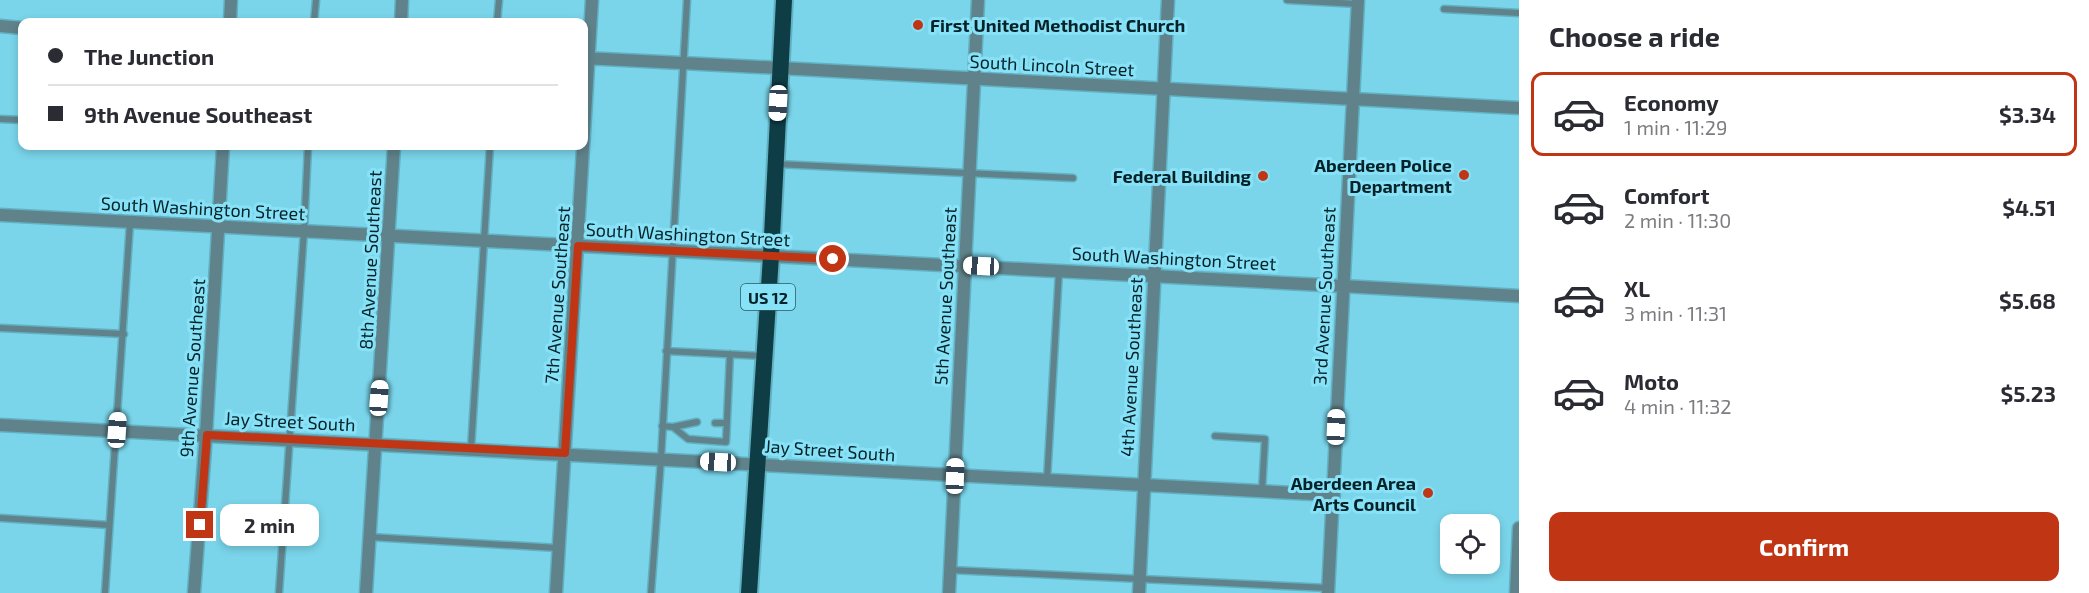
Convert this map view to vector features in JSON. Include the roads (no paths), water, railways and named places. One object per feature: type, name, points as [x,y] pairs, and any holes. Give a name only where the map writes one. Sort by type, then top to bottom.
[{"type":"highway","name":"US 12","points":[[749,593],[771,256],[784,0]]},
{"type":"street","points":[[230,18],[231,0]]},
{"type":"street","points":[[401,18],[402,0]]},
{"type":"street","name":"7th Avenue Southeast","points":[[588,39],[592,0]]},
{"type":"street","name":"5th Avenue Southeast","points":[[949,593],[978,0]]},
{"type":"street","name":"4th Avenue Southeast","points":[[1139,593],[1168,0]]},
{"type":"street","name":"3rd Avenue Southeast","points":[[1328,590],[1358,2]]},
{"type":"street","points":[[0,26],[18,28]]},
{"type":"street","name":"South Lincoln Street","points":[[588,58],[1519,108]]},
{"type":"street","name":"9th Avenue Southeast","points":[[194,593],[207,435],[224,150]]},
{"type":"street","name":"8th Avenue Southeast","points":[[366,593],[394,150]]},
{"type":"street","name":"7th Avenue Southeast","points":[[556,593],[582,150]]},
{"type":"street","name":"South Washington Street","points":[[0,215],[1519,296]]},
{"type":"street","name":"Jay Street South","points":[[0,425],[1334,495]]},
{"type":"street","points":[[1516,593],[1519,528]]},
{"type":"lane","points":[[314,18],[316,0]]},
{"type":"lane","points":[[497,18],[498,0]]},
{"type":"lane","points":[[651,593],[661,459],[687,0]]},
{"type":"lane","points":[[1287,0],[1358,2]]},
{"type":"lane","points":[[1444,9],[1519,13]]},
{"type":"lane","points":[[0,119],[18,120]]},
{"type":"lane","points":[[279,593],[308,150]]},
{"type":"lane","points":[[471,449],[490,150]]},
{"type":"lane","points":[[775,164],[1073,178]]},
{"type":"lane","points":[[105,593],[130,222]]},
{"type":"lane","points":[[1047,480],[1059,270]]},
{"type":"lane","points":[[0,328],[124,334]]},
{"type":"lane","points":[[666,351],[764,356]]},
{"type":"lane","points":[[673,427],[688,439],[726,442],[730,354]]},
{"type":"lane","points":[[662,426],[673,427],[697,422]]},
{"type":"lane","points":[[715,423],[727,423]]},
{"type":"lane","points":[[1215,436],[1265,439],[1263,491]]},
{"type":"lane","points":[[0,518],[110,525]]},
{"type":"lane","points":[[370,537],[558,548]]},
{"type":"lane","points":[[950,570],[1328,590]]},
{"type":"lane","points":[[1215,593],[1216,583]]},
{"type":"place","name":"First United Methodist Church","points":[[918,25]]},
{"type":"place","name":"Aberdeen Police Department","points":[[1464,175]]},
{"type":"place","name":"Federal Building","points":[[1263,176]]},
{"type":"place","name":"Aberdeen Area Arts Council","points":[[1428,493]]}]
